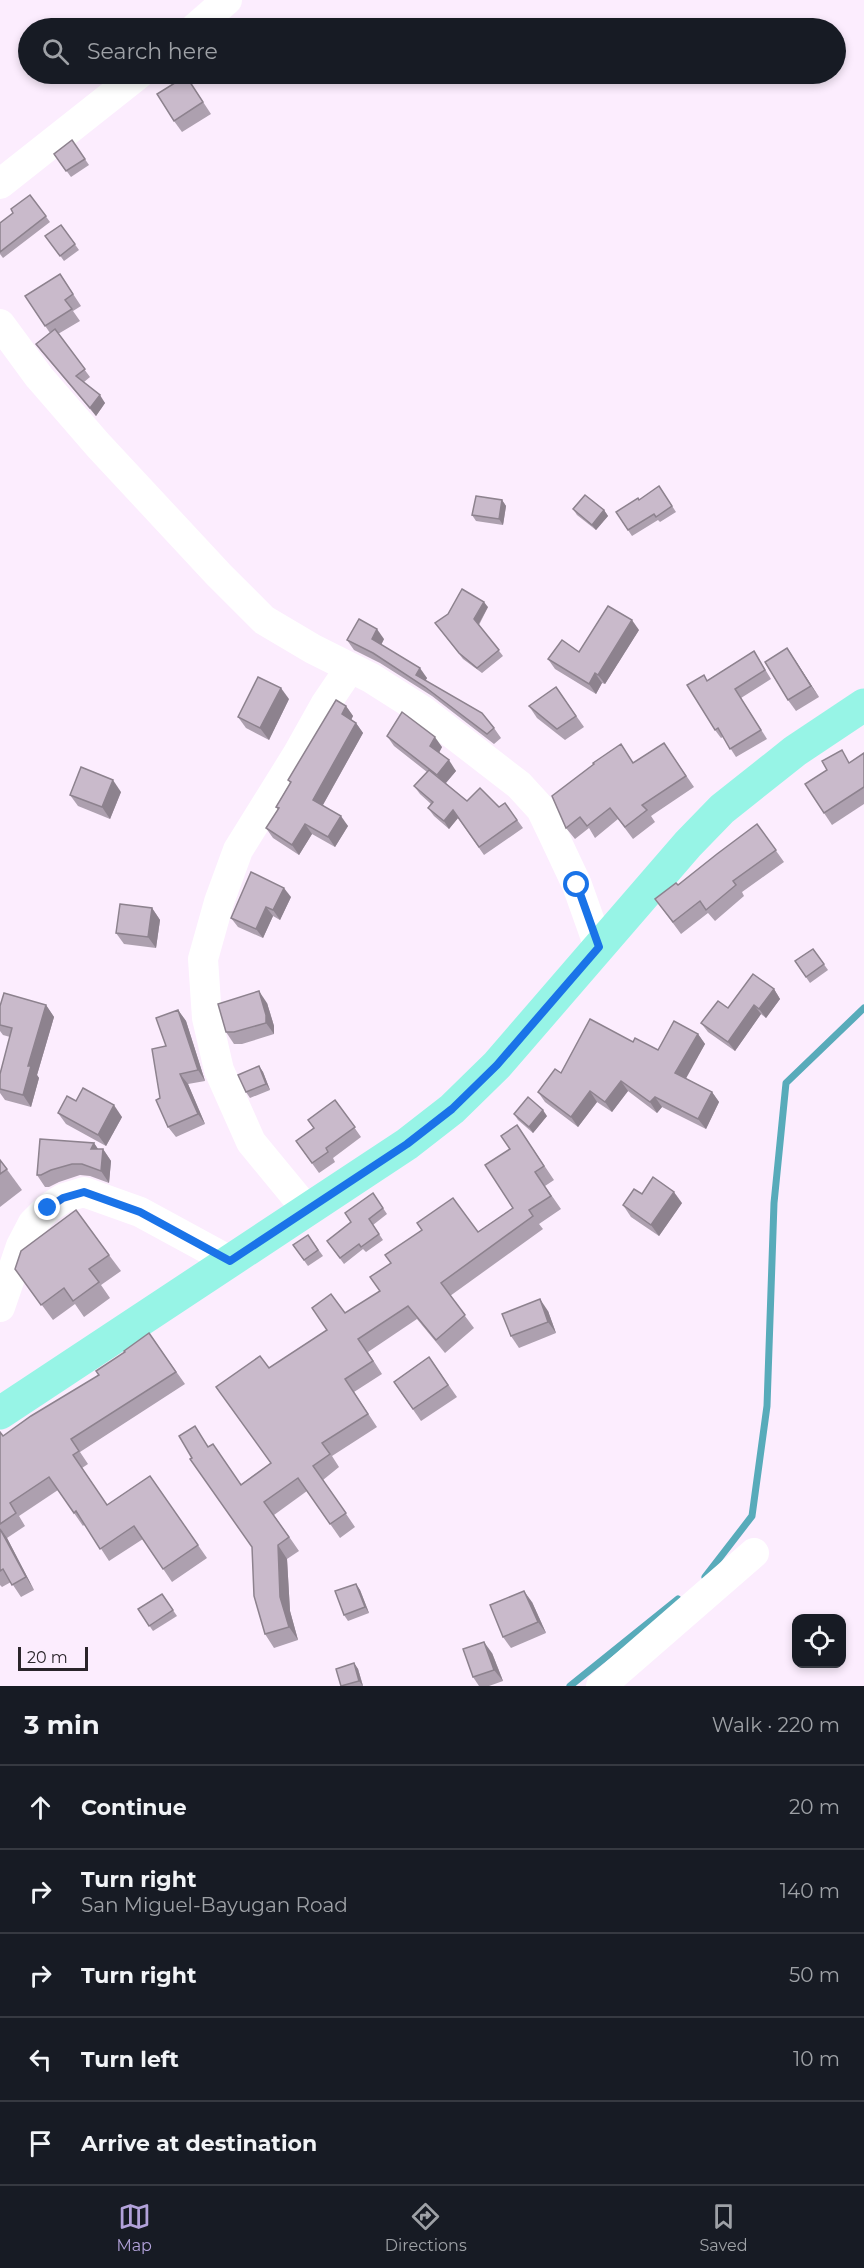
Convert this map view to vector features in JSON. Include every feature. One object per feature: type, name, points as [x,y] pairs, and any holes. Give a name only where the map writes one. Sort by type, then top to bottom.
[{"type":"main road","points":[[0,1413],[407,1144],[452,1109],[497,1065],[688,844],[722,809],[795,751],[864,705]]},
{"type":"street","points":[[206,18],[227,0]]},
{"type":"street","points":[[0,184],[127,84]]},
{"type":"street","points":[[0,324],[39,377],[98,445],[264,620],[313,650],[371,678],[423,711],[519,785],[541,809],[577,885],[599,947]]},
{"type":"street","points":[[307,1210],[251,1142],[219,1070],[207,1018],[203,959],[219,902],[238,850],[325,705],[350,668]]},
{"type":"street","points":[[0,1307],[21,1246],[33,1223],[48,1208],[63,1198],[84,1192],[140,1212],[230,1261]]},
{"type":"street","points":[[601,1686],[754,1553]]},
{"type":"building","points":[[173,84],[191,84],[203,102],[174,121],[157,94]]},
{"type":"building","points":[[72,140],[85,159],[66,171],[54,154]]},
{"type":"building","points":[[30,195],[46,216],[0,252],[0,223],[13,213],[11,209]]},
{"type":"building","points":[[61,225],[75,244],[60,256],[45,236]]},
{"type":"building","points":[[60,274],[73,294],[65,300],[72,309],[45,326],[25,296]]},
{"type":"building","points":[[55,329],[85,369],[76,376],[100,395],[90,408],[36,344]]},
{"type":"building","points":[[659,486],[672,506],[656,517],[654,514],[628,530],[616,512]]},
{"type":"building","points":[[585,495],[604,510],[592,525],[573,509]]},
{"type":"building","points":[[476,496],[502,500],[499,519],[472,515]]},
{"type":"building","points":[[462,589],[484,602],[474,619],[499,650],[477,668],[459,653],[435,623],[448,614]]},
{"type":"building","points":[[608,606],[632,620],[598,675],[595,673],[589,684],[548,659],[562,640],[579,652]]},
{"type":"building","points":[[359,619],[377,629],[372,639],[420,668],[416,675],[482,713],[494,728],[487,734],[425,687],[373,653],[347,640]]},
{"type":"building","points":[[787,648],[811,686],[788,700],[765,662]]},
{"type":"building","points":[[754,651],[765,670],[735,689],[761,730],[730,749],[718,728],[715,730],[687,685],[704,675],[707,681]]},
{"type":"building","points":[[258,677],[281,688],[260,728],[238,717]]},
{"type":"building","points":[[556,687],[576,716],[557,729],[529,706]]},
{"type":"building","points":[[336,700],[346,706],[342,714],[356,723],[313,800],[341,816],[328,837],[305,824],[292,845],[266,828],[279,808],[276,807],[291,782],[288,780]]},
{"type":"building","points":[[402,712],[435,737],[430,746],[449,760],[437,775],[387,736]]},
{"type":"building","points":[[664,743],[686,776],[642,805],[647,810],[625,827],[610,808],[587,826],[580,817],[566,828],[552,796],[621,744],[633,763]]},
{"type":"building","points":[[842,750],[849,763],[864,753],[864,787],[824,813],[805,784],[827,770],[822,761]]},
{"type":"building","points":[[81,767],[113,780],[102,807],[70,795]]},
{"type":"building","points":[[429,770],[467,801],[480,788],[499,807],[505,803],[517,820],[479,847],[453,810],[444,821],[428,808],[433,802],[414,786]]},
{"type":"building","points":[[757,824],[776,850],[733,881],[736,885],[706,910],[700,901],[673,922],[655,899],[676,883],[678,885]]},
{"type":"building","points":[[251,872],[284,888],[273,910],[266,907],[256,929],[231,918]]},
{"type":"building","points":[[120,904],[152,908],[148,937],[116,933]]},
{"type":"building","points":[[813,949],[824,964],[806,977],[795,961]]},
{"type":"building","points":[[753,974],[774,989],[759,1009],[754,1005],[728,1042],[701,1023],[718,1001],[728,1008]]},
{"type":"building","points":[[259,991],[266,1023],[226,1032],[218,1004]]},
{"type":"building","points":[[4,993],[46,1005],[28,1066],[31,1066],[23,1095],[0,1089],[0,1074],[12,1028],[0,1025],[0,1006]]},
{"type":"building","points":[[178,1010],[198,1070],[180,1074],[198,1114],[168,1127],[156,1100],[160,1098],[152,1049],[166,1046],[156,1018]]},
{"type":"building","points":[[590,1019],[633,1042],[635,1038],[658,1050],[674,1021],[698,1034],[675,1073],[712,1092],[698,1119],[655,1097],[650,1102],[621,1081],[605,1102],[590,1091],[571,1117],[538,1092],[555,1069],[561,1073]]},
{"type":"building","points":[[259,1066],[266,1084],[246,1092],[238,1075]]},
{"type":"building","points":[[83,1088],[114,1105],[98,1135],[58,1113],[67,1096],[76,1101]]},
{"type":"building","points":[[528,1097],[543,1110],[529,1127],[514,1114]]},
{"type":"building","points":[[335,1100],[355,1127],[326,1148],[328,1152],[312,1163],[296,1141],[314,1128],[308,1120]]},
{"type":"building","points":[[517,1125],[544,1166],[535,1172],[551,1196],[529,1210],[533,1216],[441,1283],[465,1315],[436,1340],[408,1306],[358,1339],[373,1361],[345,1379],[368,1414],[322,1443],[330,1454],[313,1466],[346,1513],[330,1524],[298,1478],[264,1502],[289,1537],[278,1545],[280,1597],[289,1627],[265,1634],[254,1596],[252,1547],[190,1459],[192,1458],[179,1436],[195,1426],[208,1447],[213,1444],[241,1485],[271,1463],[216,1387],[260,1356],[269,1368],[327,1330],[312,1308],[331,1294],[345,1313],[380,1291],[370,1277],[391,1263],[385,1255],[422,1230],[417,1223],[453,1198],[478,1232],[513,1208],[485,1165],[510,1149],[501,1136]]},
{"type":"building","points":[[40,1139],[94,1143],[91,1149],[103,1149],[101,1171],[82,1164],[72,1164],[37,1175]]},
{"type":"building","points":[[0,1160],[7,1169],[0,1174]]},
{"type":"building","points":[[653,1177],[674,1192],[651,1225],[623,1205],[634,1189],[642,1194]]},
{"type":"building","points":[[373,1193],[383,1208],[369,1219],[379,1234],[361,1247],[359,1244],[340,1258],[327,1241],[351,1222],[345,1213]]},
{"type":"building","points":[[76,1210],[109,1255],[89,1269],[99,1282],[73,1301],[64,1288],[41,1305],[15,1269],[21,1251]]},
{"type":"building","points":[[308,1235],[318,1250],[304,1260],[293,1245]]},
{"type":"building","points":[[540,1299],[548,1322],[511,1336],[502,1314]]},
{"type":"building","points":[[149,1333],[176,1372],[71,1439],[79,1451],[73,1455],[107,1505],[150,1476],[198,1545],[163,1569],[134,1526],[100,1549],[76,1511],[74,1513],[49,1477],[10,1503],[16,1513],[0,1524],[0,1432],[3,1436],[31,1416],[99,1375],[96,1371]]},
{"type":"building","points":[[429,1357],[448,1385],[413,1409],[394,1382]]},
{"type":"building","points":[[0,1529],[26,1577],[12,1585],[3,1569],[0,1571]]},
{"type":"building","points":[[356,1584],[365,1607],[344,1615],[335,1591]]},
{"type":"building","points":[[524,1591],[538,1622],[503,1637],[490,1605]]},
{"type":"building","points":[[162,1594],[173,1610],[149,1626],[138,1609]]},
{"type":"building","points":[[484,1642],[494,1670],[473,1677],[463,1649]]},
{"type":"building","points":[[354,1663],[359,1681],[341,1686],[336,1669]]},
{"type":"waterway","points":[[705,1577],[752,1516],[767,1406],[774,1203],[786,1083],[864,1008]]},
{"type":"waterway","points":[[570,1686],[678,1599]]},
{"type":"route","points":[[48,1208],[63,1198],[84,1192],[140,1212],[230,1261],[407,1144],[452,1109],[497,1065],[599,947],[577,885]]}]
